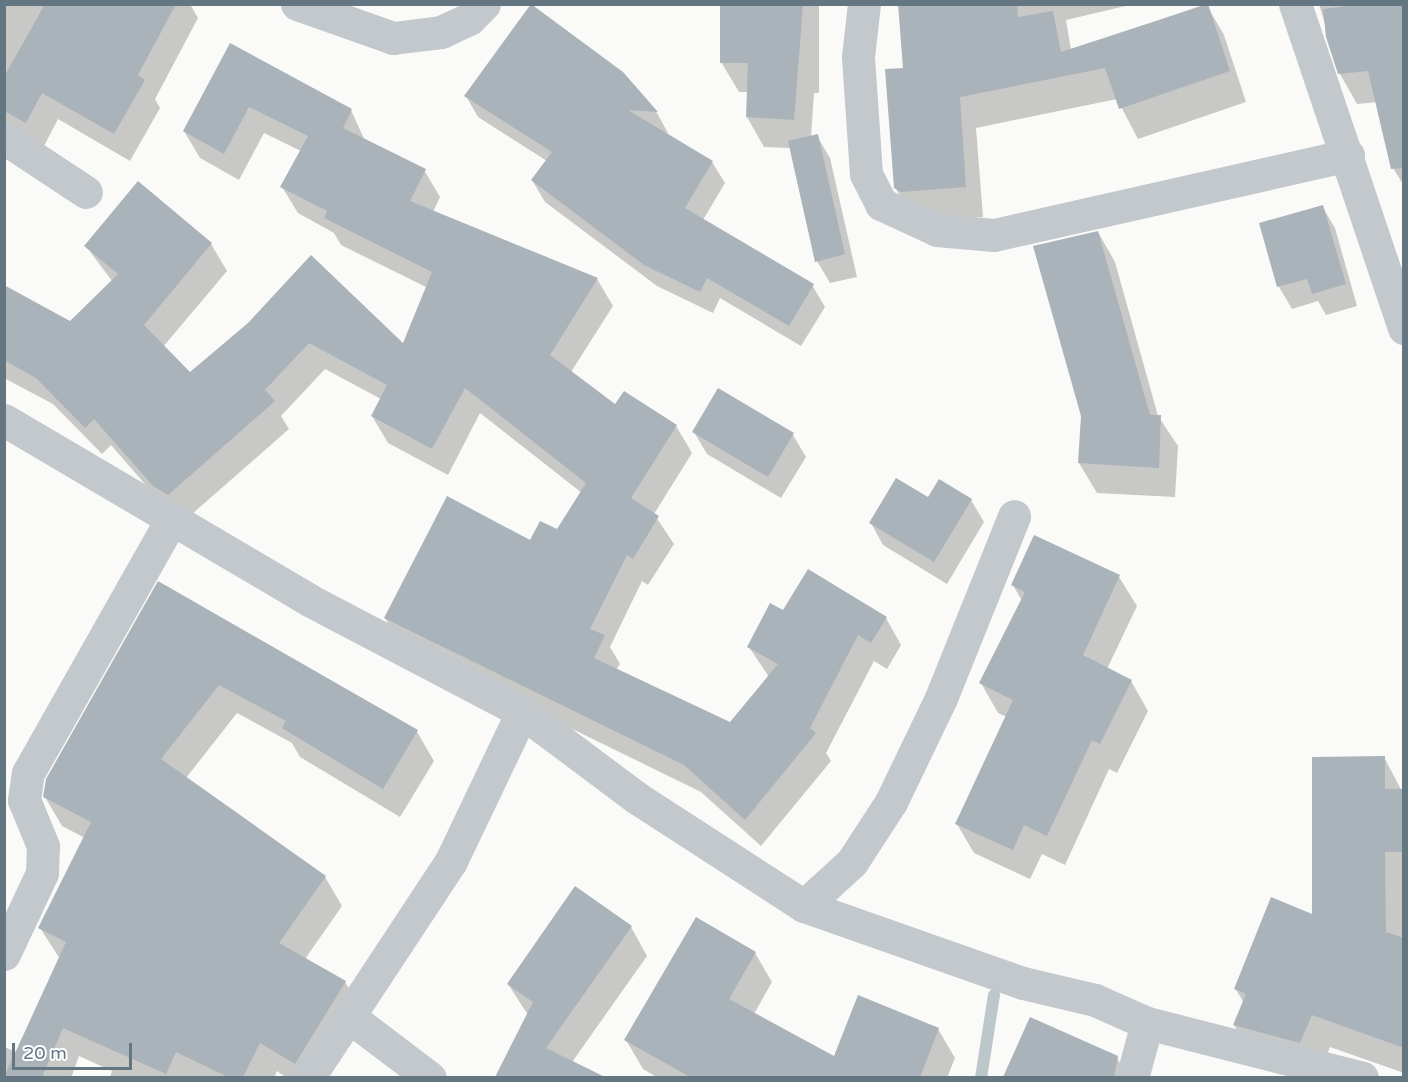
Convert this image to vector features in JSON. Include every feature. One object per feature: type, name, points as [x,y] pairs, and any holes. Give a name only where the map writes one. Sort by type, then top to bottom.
[{"type":"street","points":[[297,4],[393,38],[441,32],[484,4]]},
{"type":"street","points":[[864,4],[858,79],[866,174],[881,204],[937,230],[994,235],[1348,155]]},
{"type":"street","points":[[1295,4],[1348,155],[1404,328]]},
{"type":"street","points":[[4,138],[86,192]]},
{"type":"street","points":[[4,420],[171,519],[522,712],[637,798],[804,906],[1023,984],[1095,1000],[1147,1023],[1362,1077]]},
{"type":"street","points":[[804,906],[852,862],[891,802],[941,698],[1014,516]]},
{"type":"street","points":[[4,954],[42,873],[43,846],[24,800],[28,773],[171,519]]},
{"type":"street","points":[[308,1077],[451,861],[522,712]]},
{"type":"street","points":[[347,1015],[430,1077]]},
{"type":"street","points":[[1132,1077],[1147,1023]]},
{"type":"building","points":[[45,4],[176,4],[138,75],[145,80],[114,134],[42,93],[26,123],[4,111],[4,77]]},
{"type":"building","points":[[531,4],[623,72],[658,112],[628,110],[713,161],[685,208],[814,284],[789,326],[707,278],[700,292],[644,265],[531,180],[552,152],[464,96]]},
{"type":"building","points":[[720,4],[803,4],[794,120],[746,117],[748,63],[720,63]]},
{"type":"building","points":[[898,4],[1017,4],[1018,17],[1053,11],[1061,52],[1208,4],[1230,71],[1119,109],[1105,68],[960,97],[966,187],[901,192],[894,188],[885,69],[903,68]]},
{"type":"building","points":[[1365,4],[1404,4],[1404,168],[1391,169],[1368,71],[1338,74],[1326,37],[1323,9]]},
{"type":"building","points":[[230,43],[352,109],[343,128],[426,169],[410,201],[598,278],[550,355],[615,404],[624,391],[677,425],[631,498],[659,516],[633,559],[627,555],[590,629],[605,635],[594,658],[730,722],[778,664],[747,647],[770,603],[783,610],[808,569],[887,617],[871,643],[858,635],[810,728],[816,733],[745,820],[684,765],[384,618],[447,496],[530,540],[540,521],[557,529],[586,483],[465,388],[432,449],[371,416],[387,385],[309,343],[265,390],[275,401],[168,495],[153,486],[94,419],[85,428],[36,378],[4,360],[4,285],[70,321],[118,274],[84,246],[138,181],[212,243],[144,325],[190,372],[248,323],[311,255],[403,343],[432,272],[324,218],[327,211],[280,187],[308,136],[249,107],[224,154],[183,131]]},
{"type":"building","points":[[818,134],[845,254],[815,262],[788,141]]},
{"type":"building","points":[[1323,205],[1346,284],[1312,294],[1307,279],[1277,287],[1259,223]]},
{"type":"building","points":[[1098,231],[1150,415],[1161,415],[1159,468],[1078,463],[1081,416],[1033,246]]},
{"type":"building","points":[[718,388],[794,433],[768,477],[692,432]]},
{"type":"building","points":[[896,478],[928,497],[939,479],[972,499],[934,562],[869,523]]},
{"type":"building","points":[[1034,535],[1120,575],[1083,655],[1132,680],[1100,744],[1092,740],[1047,836],[1024,825],[1013,850],[955,824],[1013,700],[979,683],[1025,592],[1011,585]]},
{"type":"building","points":[[158,581],[418,730],[383,789],[282,728],[286,721],[219,685],[161,759],[326,876],[279,943],[346,981],[295,1064],[260,1043],[243,1077],[228,1077],[176,1052],[166,1074],[63,1028],[42,1077],[4,1077],[66,942],[38,928],[91,822],[43,797],[46,779]]},
{"type":"building","points":[[1385,756],[1385,789],[1402,789],[1402,852],[1385,852],[1386,932],[1404,938],[1404,1048],[1312,1015],[1300,1043],[1233,1025],[1246,994],[1234,989],[1271,897],[1312,914],[1312,757]]},
{"type":"building","points":[[575,886],[632,926],[546,1048],[605,1077],[495,1077],[533,1002],[507,984]]},
{"type":"building","points":[[696,917],[756,952],[729,999],[834,1056],[858,995],[939,1028],[920,1077],[690,1077],[624,1040]]},
{"type":"building","points":[[1030,1017],[1118,1056],[1114,1077],[1003,1077]]},
{"type":"waterway","points":[[981,1078],[994,995]]}]
